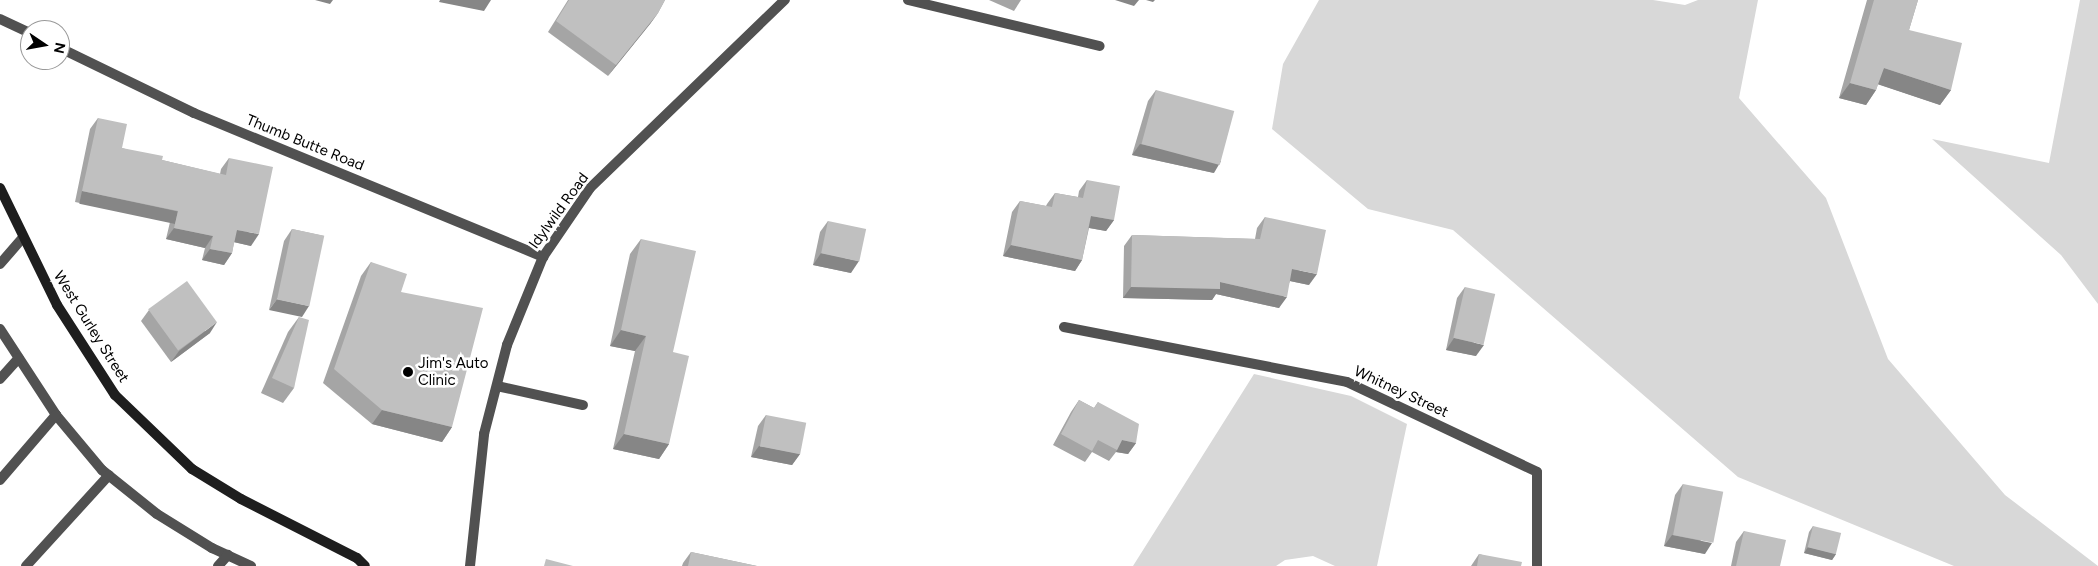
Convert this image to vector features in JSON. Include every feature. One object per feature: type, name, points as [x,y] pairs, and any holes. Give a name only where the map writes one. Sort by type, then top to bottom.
[{"type":"main road","name":"West Gurley Street","points":[[0,188],[57,305],[115,395],[182,460],[241,499],[357,558],[365,566]]},
{"type":"street","name":"Idylwild Road","points":[[470,566],[484,434],[508,345],[543,257],[590,188],[785,0]]},
{"type":"street","points":[[908,0],[1100,46]]},
{"type":"street","points":[[0,19],[20,28]]},
{"type":"street","name":"Thumb Butte Road","points":[[70,53],[194,113],[543,257]]},
{"type":"street","points":[[0,264],[23,238]]},
{"type":"street","name":"Whitney Street","points":[[1064,327],[1347,382],[1537,472],[1537,566]]},
{"type":"street","points":[[0,329],[56,415],[109,475],[157,514],[228,555],[251,566]]},
{"type":"street","points":[[0,379],[19,358]]},
{"type":"street","points":[[497,386],[583,405]]},
{"type":"street","points":[[0,480],[56,415]]},
{"type":"street","points":[[26,566],[109,475]]},
{"type":"street","points":[[218,566],[228,555]]},
{"type":"shaded area","points":[[1319,0],[1653,0],[1685,5],[1698,0],[1758,0],[1739,98],[1826,198],[1888,359],[2005,495],[2098,566],[1954,566],[1738,477],[1453,230],[1368,209],[1272,129],[1283,64]]},
{"type":"shaded area","points":[[2080,0],[2098,0],[2098,304],[2061,255],[1932,139],[2049,163]]},
{"type":"shaded area","points":[[1254,374],[1351,396],[1407,424],[1377,566],[1335,566],[1313,556],[1285,560],[1276,566],[1133,566]]},
{"type":"building","points":[[569,0],[665,0],[658,13],[616,65],[556,21]]},
{"type":"building","points":[[1874,0],[1918,0],[1909,30],[1962,43],[1951,90],[1884,68],[1876,90],[1850,83]]},
{"type":"building","points":[[1156,90],[1234,111],[1220,165],[1142,144]]},
{"type":"building","points":[[98,118],[127,124],[122,148],[163,156],[162,160],[226,175],[229,158],[273,167],[259,234],[237,230],[232,253],[210,249],[213,236],[174,228],[178,211],[82,191]]},
{"type":"building","points":[[1087,180],[1120,186],[1114,220],[1091,216],[1082,260],[1011,245],[1020,201],[1052,207],[1055,193],[1083,198]]},
{"type":"building","points":[[1265,217],[1326,230],[1317,274],[1292,269],[1287,297],[1220,282],[1220,289],[1131,287],[1132,235],[1260,239]]},
{"type":"building","points":[[828,221],[866,229],[859,261],[821,253]]},
{"type":"building","points":[[292,229],[324,236],[309,306],[277,299]]},
{"type":"building","points":[[641,239],[696,251],[673,352],[689,356],[669,444],[624,434],[646,336],[621,330]]},
{"type":"building","points":[[371,262],[407,274],[401,292],[483,308],[452,427],[382,410],[334,369]]},
{"type":"building","points":[[187,281],[217,322],[178,350],[148,309]]},
{"type":"building","points":[[1465,287],[1495,294],[1484,345],[1453,338]]},
{"type":"building","points":[[299,317],[309,320],[294,388],[272,378]]},
{"type":"building","points":[[1079,400],[1094,408],[1098,402],[1139,424],[1136,443],[1122,440],[1117,450],[1098,440],[1092,451],[1061,434]]},
{"type":"building","points":[[766,415],[806,423],[800,454],[760,446]]},
{"type":"building","points":[[1683,484],[1723,492],[1713,543],[1673,535]]},
{"type":"building","points":[[1813,526],[1841,533],[1836,554],[1808,547]]},
{"type":"building","points":[[1744,531],[1786,540],[1780,566],[1736,566]]},
{"type":"building","points":[[691,552],[757,566],[688,566]]},
{"type":"building","points":[[1479,554],[1522,562],[1521,566],[1477,566]]},
{"type":"building","points":[[546,559],[573,566],[544,566]]},
{"type":"place","name":"Jim's Auto Clinic","points":[[408,372]]}]
